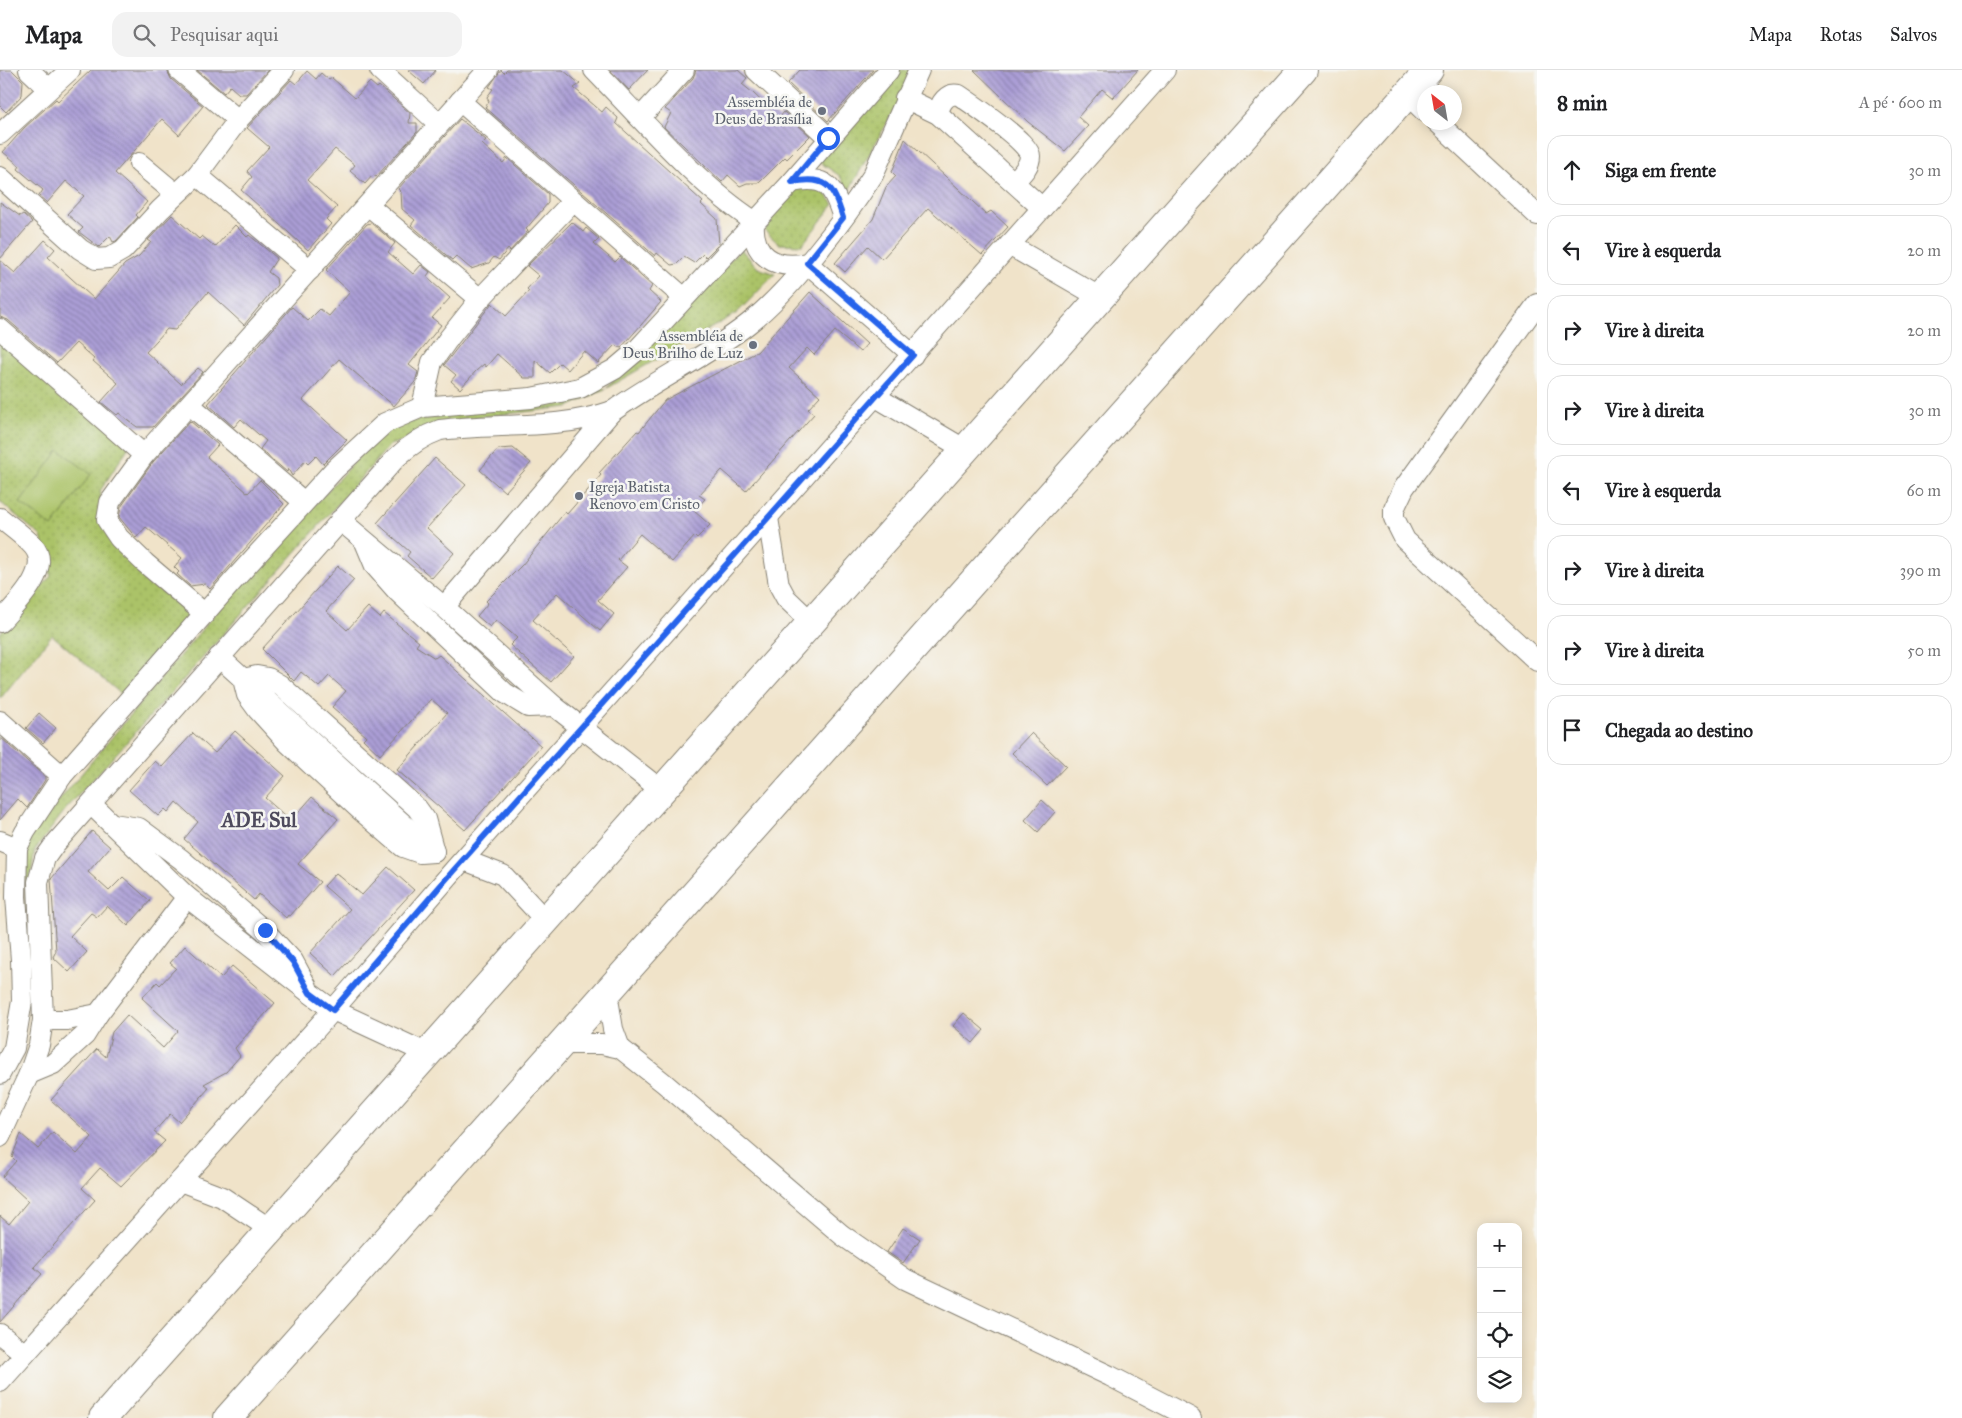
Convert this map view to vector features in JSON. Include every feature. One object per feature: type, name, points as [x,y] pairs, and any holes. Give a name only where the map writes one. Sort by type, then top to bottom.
[{"type":"highway","points":[[103,1418],[964,449],[1304,70]]},
{"type":"highway","points":[[228,1418],[607,993],[1416,102],[1429,70]]},
{"type":"street","points":[[29,70],[48,88]]},
{"type":"street","points":[[0,134],[48,88],[70,70]]},
{"type":"street","points":[[179,70],[238,120]]},
{"type":"street","points":[[0,177],[80,249],[96,259],[109,258],[123,250],[196,175],[238,120],[284,70]]},
{"type":"street","points":[[380,70],[438,123]]},
{"type":"street","points":[[205,614],[145,563],[110,526],[108,520],[110,502],[144,455],[368,206],[438,123],[488,70]]},
{"type":"street","points":[[594,70],[640,118],[732,207],[754,221]]},
{"type":"street","points":[[640,118],[684,70]]},
{"type":"street","points":[[756,70],[828,138]]},
{"type":"street","points":[[0,1074],[14,1048],[20,1022],[21,960],[8,898],[9,845],[25,832],[62,776],[304,502],[334,470],[385,423],[422,407],[531,398],[580,388],[616,369],[635,352],[792,182],[888,70]]},
{"type":"street","points":[[0,1138],[29,1074],[39,1045],[43,1020],[38,882],[44,858],[340,520],[396,458],[423,436],[440,430],[595,417],[613,410],[749,324],[807,263],[843,218],[873,175],[918,70]]},
{"type":"street","points":[[0,1382],[333,1010],[459,865],[876,398],[1165,70]]},
{"type":"street","points":[[938,114],[941,103],[947,97],[955,94],[959,95],[1019,140],[1030,152],[1030,157],[1026,168],[1014,182]]},
{"type":"street","points":[[905,98],[938,114],[1042,208]]},
{"type":"street","points":[[460,101],[684,297]]},
{"type":"street","points":[[1447,130],[1537,215]]},
{"type":"street","points":[[139,163],[176,194]]},
{"type":"street","points":[[196,175],[310,270]]},
{"type":"street","points":[[792,182],[814,179],[826,184],[833,191],[843,218]]},
{"type":"street","points":[[422,407],[432,362],[480,299],[574,201]]},
{"type":"street","points":[[368,206],[480,299]]},
{"type":"street","points":[[754,221],[756,246],[765,256],[781,264],[792,266],[807,263]]},
{"type":"street","points":[[1009,245],[1101,298]]},
{"type":"street","points":[[807,263],[913,355]]},
{"type":"street","points":[[1536,308],[1413,474],[1394,509],[1398,528],[1405,540],[1537,661]]},
{"type":"street","points":[[0,329],[144,455]]},
{"type":"street","points":[[876,398],[964,449]]},
{"type":"street","points":[[190,405],[304,502]]},
{"type":"street","points":[[444,607],[613,410]]},
{"type":"street","points":[[0,518],[33,545],[39,559],[35,579],[0,622]]},
{"type":"street","points":[[768,518],[779,585],[786,598],[811,622]]},
{"type":"street","points":[[340,520],[364,538],[444,607],[554,706],[661,790]]},
{"type":"street","points":[[364,538],[370,557],[397,591],[492,682],[528,707],[554,706]]},
{"type":"street","points":[[219,657],[434,852],[459,865],[502,876],[545,920]]},
{"type":"street","points":[[0,722],[62,776]]},
{"type":"street","points":[[91,804],[187,897],[310,993],[333,1010],[426,1054]]},
{"type":"street","points":[[113,824],[139,828],[160,841],[265,930],[293,962],[310,993]]},
{"type":"street","points":[[29,1074],[53,1064],[74,1047],[85,1035],[98,1014],[187,897]]},
{"type":"street","points":[[607,993],[613,1029],[620,1048]]},
{"type":"street","points":[[43,1020],[67,1020],[98,1014]]},
{"type":"street","points":[[561,1044],[602,1044],[620,1048],[664,1083],[842,1235],[905,1279],[1110,1376],[1191,1418]]},
{"type":"street","points":[[180,1181],[222,1197],[270,1229]]},
{"type":"street","points":[[0,1334],[25,1354]]},
{"type":"green space","points":[[897,70],[917,70],[848,192],[840,176],[818,161]]},
{"type":"green space","points":[[799,184],[818,185],[834,204],[802,245],[779,244],[765,231],[777,203]]},
{"type":"green space","points":[[741,249],[758,268],[775,274],[737,313],[605,389]]},
{"type":"green space","points":[[0,340],[130,445],[100,491],[104,524],[192,612],[121,694],[52,635],[0,699],[0,633],[51,576],[41,536],[0,502]]},
{"type":"green space","points":[[599,385],[605,389],[568,407],[470,418],[390,445],[184,679],[66,809],[35,850],[25,910],[27,839],[218,610],[387,426]]},
{"type":"green space","points":[[59,450],[91,474],[52,527],[20,503]]},
{"type":"building","points":[[0,70],[12,70],[23,81],[22,95],[6,112],[0,106]]},
{"type":"building","points":[[91,70],[167,70],[171,79],[203,106],[179,135],[162,119],[115,173],[147,202],[136,215],[138,217],[116,241],[113,242],[110,236],[99,247],[79,232],[83,228],[67,214],[84,196],[66,181],[47,203],[39,196],[43,190],[18,169],[20,166],[3,152],[24,128],[56,99],[58,101]]},
{"type":"building","points":[[197,70],[268,70],[246,94],[239,94],[230,86],[224,93]]},
{"type":"building","points":[[408,70],[436,70],[424,84]]},
{"type":"building","points":[[501,70],[504,73],[507,70],[563,70],[580,84],[574,88],[602,112],[606,107],[618,118],[616,123],[703,202],[701,204],[717,219],[719,244],[706,257],[703,254],[694,263],[684,257],[677,264],[671,265],[657,253],[655,256],[485,107],[489,102],[487,97],[493,89],[489,87]]},
{"type":"building","points":[[610,70],[648,70],[629,90]]},
{"type":"building","points":[[696,70],[738,70],[747,78],[742,84],[779,118],[784,112],[810,136],[759,183],[747,183],[740,186],[728,175],[722,182],[664,127],[671,113],[665,109],[693,78]]},
{"type":"building","points":[[800,70],[873,70],[828,121],[788,83]]},
{"type":"building","points":[[974,70],[1138,70],[1113,98],[1102,89],[1078,117],[1088,126],[1065,151],[1028,122]]},
{"type":"building","points":[[307,71],[316,79],[321,73],[329,80],[332,78],[355,98],[370,82],[377,88],[379,86],[410,113],[409,123],[417,123],[417,132],[376,177],[373,175],[365,184],[350,171],[355,165],[335,149],[307,180],[337,207],[326,219],[331,224],[308,250],[241,190],[252,177],[247,171],[269,147],[247,128],[291,80],[296,84]]},
{"type":"building","points":[[460,119],[486,140],[482,144],[503,163],[507,158],[548,194],[548,203],[526,229],[528,231],[510,251],[508,249],[499,260],[494,257],[489,263],[471,269],[456,256],[452,260],[411,225],[415,220],[402,209],[401,192],[398,189]]},
{"type":"building","points":[[905,139],[986,214],[991,211],[1008,227],[982,255],[928,208],[882,259],[868,246],[845,272],[835,263],[873,219],[886,187],[896,176],[892,172]]},
{"type":"building","points":[[0,202],[20,216],[23,214],[32,222],[0,259]]},
{"type":"building","points":[[172,215],[199,239],[202,236],[215,247],[235,225],[247,237],[249,235],[277,258],[268,272],[276,278],[277,285],[244,325],[208,292],[175,330],[167,329],[146,352],[181,384],[198,368],[203,372],[153,427],[137,427],[119,413],[117,415],[101,402],[118,383],[76,343],[57,363],[8,320],[0,317],[0,260],[15,273],[45,240],[55,249],[48,257],[94,299],[125,264],[139,256],[151,242],[148,240]]},
{"type":"building","points":[[572,222],[583,232],[586,228],[599,239],[594,244],[615,262],[620,257],[652,286],[649,291],[661,302],[621,348],[615,345],[598,363],[584,351],[568,370],[560,363],[550,373],[535,360],[535,378],[524,378],[497,354],[486,367],[484,364],[476,371],[460,389],[451,381],[456,375],[444,365],[492,303],[506,316],[529,291],[527,289],[539,276],[527,266]]},
{"type":"building","points":[[371,223],[395,243],[388,252],[413,274],[421,265],[430,272],[427,276],[432,282],[450,298],[432,318],[441,325],[409,365],[418,372],[415,382],[394,406],[339,359],[303,400],[347,440],[323,464],[316,456],[308,464],[305,461],[292,476],[288,469],[287,472],[260,449],[266,441],[241,419],[234,427],[208,404],[292,307],[308,321],[320,309],[329,316],[350,292],[326,270],[367,224]]},
{"type":"building","points":[[810,292],[867,344],[860,352],[835,331],[814,355],[807,348],[789,368],[820,396],[808,409],[814,414],[746,491],[722,470],[699,495],[705,499],[694,511],[710,525],[697,538],[695,536],[672,562],[640,534],[618,560],[627,567],[598,600],[614,614],[600,631],[557,593],[533,620],[574,656],[551,682],[510,645],[517,638],[496,620],[490,627],[477,616],[488,603],[486,601],[522,565],[565,512],[567,514],[601,475],[599,473],[637,431],[639,432],[665,400],[757,352]]},
{"type":"building","points":[[190,421],[218,445],[207,457],[248,493],[260,480],[284,504],[210,589],[205,584],[190,586],[177,574],[179,572],[174,567],[182,558],[146,527],[136,538],[119,517],[121,507],[153,462]]},
{"type":"building","points":[[513,448],[531,463],[505,492],[480,470],[498,449]]},
{"type":"building","points":[[435,458],[466,485],[427,528],[454,553],[432,578],[407,556],[410,552],[377,523]]},
{"type":"building","points":[[338,566],[354,580],[326,611],[347,630],[368,607],[380,618],[384,613],[419,642],[416,646],[435,658],[439,655],[541,746],[465,830],[397,770],[447,713],[431,699],[380,755],[363,739],[366,736],[332,707],[346,691],[329,676],[319,687],[301,672],[294,681],[262,649]]},
{"type":"building","points":[[39,713],[56,728],[43,743],[26,728]]},
{"type":"building","points":[[235,731],[285,776],[265,798],[291,821],[312,797],[338,819],[298,864],[320,882],[290,916],[288,915],[286,918],[259,894],[254,900],[184,839],[198,822],[176,802],[168,812],[165,809],[158,816],[129,790],[155,761],[162,767],[193,733],[215,753]]},
{"type":"building","points":[[1031,733],[1066,766],[1047,786],[1012,753]]},
{"type":"building","points":[[0,737],[45,777],[45,780],[27,808],[18,799],[0,820]]},
{"type":"building","points":[[1042,800],[1055,812],[1038,832],[1025,820]]},
{"type":"building","points":[[92,831],[110,847],[88,872],[109,891],[123,877],[150,901],[128,926],[107,906],[97,917],[91,913],[70,936],[87,952],[69,972],[53,957],[56,951],[51,879]]},
{"type":"building","points":[[388,867],[414,890],[335,976],[310,953],[350,909],[324,886],[336,873],[362,895]]},
{"type":"building","points":[[185,946],[221,978],[232,966],[275,1003],[235,1048],[240,1056],[226,1072],[204,1084],[209,1088],[179,1122],[170,1114],[154,1132],[165,1141],[121,1186],[100,1168],[82,1188],[95,1200],[34,1267],[42,1274],[0,1322],[0,1216],[9,1224],[28,1201],[2,1177],[16,1161],[12,1157],[21,1134],[38,1149],[53,1132],[77,1154],[92,1137],[51,1100],[97,1049],[106,1057],[112,1032],[127,1015],[163,1048],[178,1031],[142,998],[157,982],[160,985],[176,968],[170,963]]},
{"type":"building","points":[[964,1013],[984,1030],[973,1043],[953,1026]]},
{"type":"building","points":[[903,1228],[920,1239],[903,1263],[887,1252]]},
{"type":"place","name":"Assembléia de Deus de Brasília","points":[[822,111]]},
{"type":"place","name":"Assembléia de Deus Brilho de Luz","points":[[753,345]]},
{"type":"place","name":"Igreja Batista Renovo em Cristo","points":[[579,496]]},
{"type":"district","name":"ADE Sul","points":[[259,820]]},
{"type":"route","points":[[265,930],[287,953],[310,993],[333,1010],[454,870],[913,355],[807,263],[843,218],[833,191],[822,181],[814,179],[792,182],[828,138]]}]
